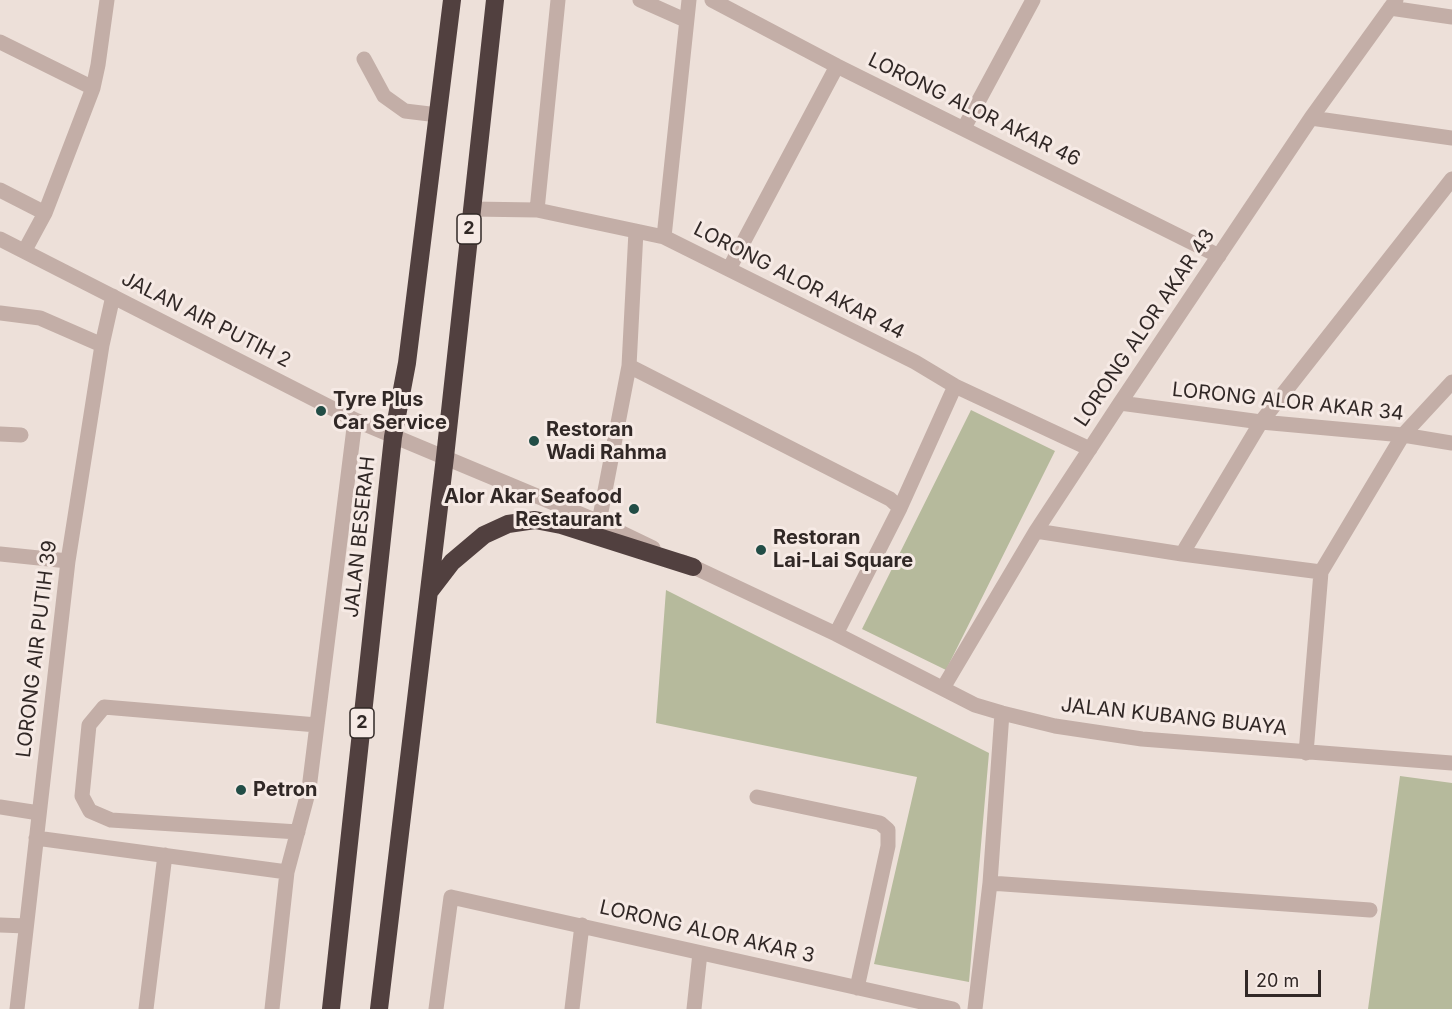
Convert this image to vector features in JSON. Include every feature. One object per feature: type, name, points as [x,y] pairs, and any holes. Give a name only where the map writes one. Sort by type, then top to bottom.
[{"type":"highway","name":"JALAN BESERAH","points":[[331,1009],[393,437],[407,363],[452,0]]},
{"type":"highway","name":"2","points":[[379,1009],[445,457],[495,0]]},
{"type":"highway","points":[[429,593],[452,562],[484,535],[508,524],[535,520],[561,525],[693,567]]},
{"type":"street","points":[[25,250],[45,213],[93,88],[107,0]]},
{"type":"street","points":[[537,210],[558,0]]},
{"type":"street","points":[[640,0],[685,20]]},
{"type":"street","points":[[664,237],[685,20],[689,0]]},
{"type":"street","name":"LORONG ALOR AKAR 46","points":[[712,0],[837,66],[1219,256]]},
{"type":"street","points":[[964,128],[1033,0]]},
{"type":"street","points":[[1393,4],[1452,16]]},
{"type":"street","name":"LORONG ALOR AKAR 43","points":[[943,688],[1036,531],[1120,403],[1311,118],[1393,4]]},
{"type":"street","points":[[0,42],[93,88]]},
{"type":"street","points":[[364,59],[384,96],[405,111],[438,115]]},
{"type":"street","points":[[729,269],[837,66]]},
{"type":"street","points":[[1311,118],[1452,138]]},
{"type":"street","points":[[1182,554],[1261,422],[1452,179]]},
{"type":"street","points":[[0,190],[45,213]]},
{"type":"street","name":"LORONG ALOR AKAR 44","points":[[471,209],[537,210],[664,237],[915,362],[955,386],[1090,449]]},
{"type":"street","points":[[599,522],[629,366],[636,231]]},
{"type":"street","name":"JALAN AIR PUTIH 2","points":[[0,239],[355,420],[445,457]]},
{"type":"street","name":"LORONG AIR PUTIH 39","points":[[17,1009],[68,561],[102,345],[113,296]]},
{"type":"street","points":[[0,314],[40,318],[102,345]]},
{"type":"street","points":[[629,366],[890,499],[900,508]]},
{"type":"street","points":[[1306,753],[1321,572],[1403,435],[1452,382]]},
{"type":"street","points":[[836,634],[900,508],[955,386]]},
{"type":"street","name":"LORONG ALOR AKAR 34","points":[[1120,403],[1261,422],[1403,435],[1452,443]]},
{"type":"street","points":[[272,1009],[287,873],[309,789],[355,420]]},
{"type":"street","points":[[0,434],[21,435]]},
{"type":"street","name":"JALAN KUBANG BUAYA","points":[[445,457],[599,522],[836,634],[975,705],[1055,726],[1142,739],[1452,763]]},
{"type":"street","points":[[1036,531],[1182,554],[1321,572]]},
{"type":"street","points":[[0,554],[68,561]]},
{"type":"street","points":[[298,832],[111,819],[90,811],[82,796],[89,725],[104,707],[317,725]]},
{"type":"street","points":[[975,1009],[990,883],[1002,713]]},
{"type":"street","points":[[757,797],[880,823],[888,830],[888,846],[856,988]]},
{"type":"street","points":[[0,807],[39,813]]},
{"type":"street","points":[[36,838],[287,873]]},
{"type":"street","points":[[146,1009],[165,855]]},
{"type":"street","points":[[990,883],[1370,910]]},
{"type":"street","name":"LORONG ALOR AKAR 3","points":[[436,1009],[451,897],[953,1009]]},
{"type":"street","points":[[0,925],[26,926]]},
{"type":"street","points":[[572,1009],[582,925]]},
{"type":"street","points":[[694,1009],[700,953]]},
{"type":"green space","points":[[971,410],[1055,451],[946,670],[862,629]]},
{"type":"green space","points":[[666,590],[989,753],[969,982],[874,964],[917,777],[656,723]]},
{"type":"green space","points":[[1400,776],[1452,783],[1452,1009],[1368,1009]]},
{"type":"place","name":"Tyre Plus Car Service","points":[[321,411]]},
{"type":"place","name":"Restoran Wadi Rahma","points":[[534,441]]},
{"type":"place","name":"Alor Akar Seafood Restaurant","points":[[634,509]]},
{"type":"place","name":"Restoran Lai-Lai Square","points":[[761,550]]},
{"type":"place","name":"Petron","points":[[241,790]]}]
